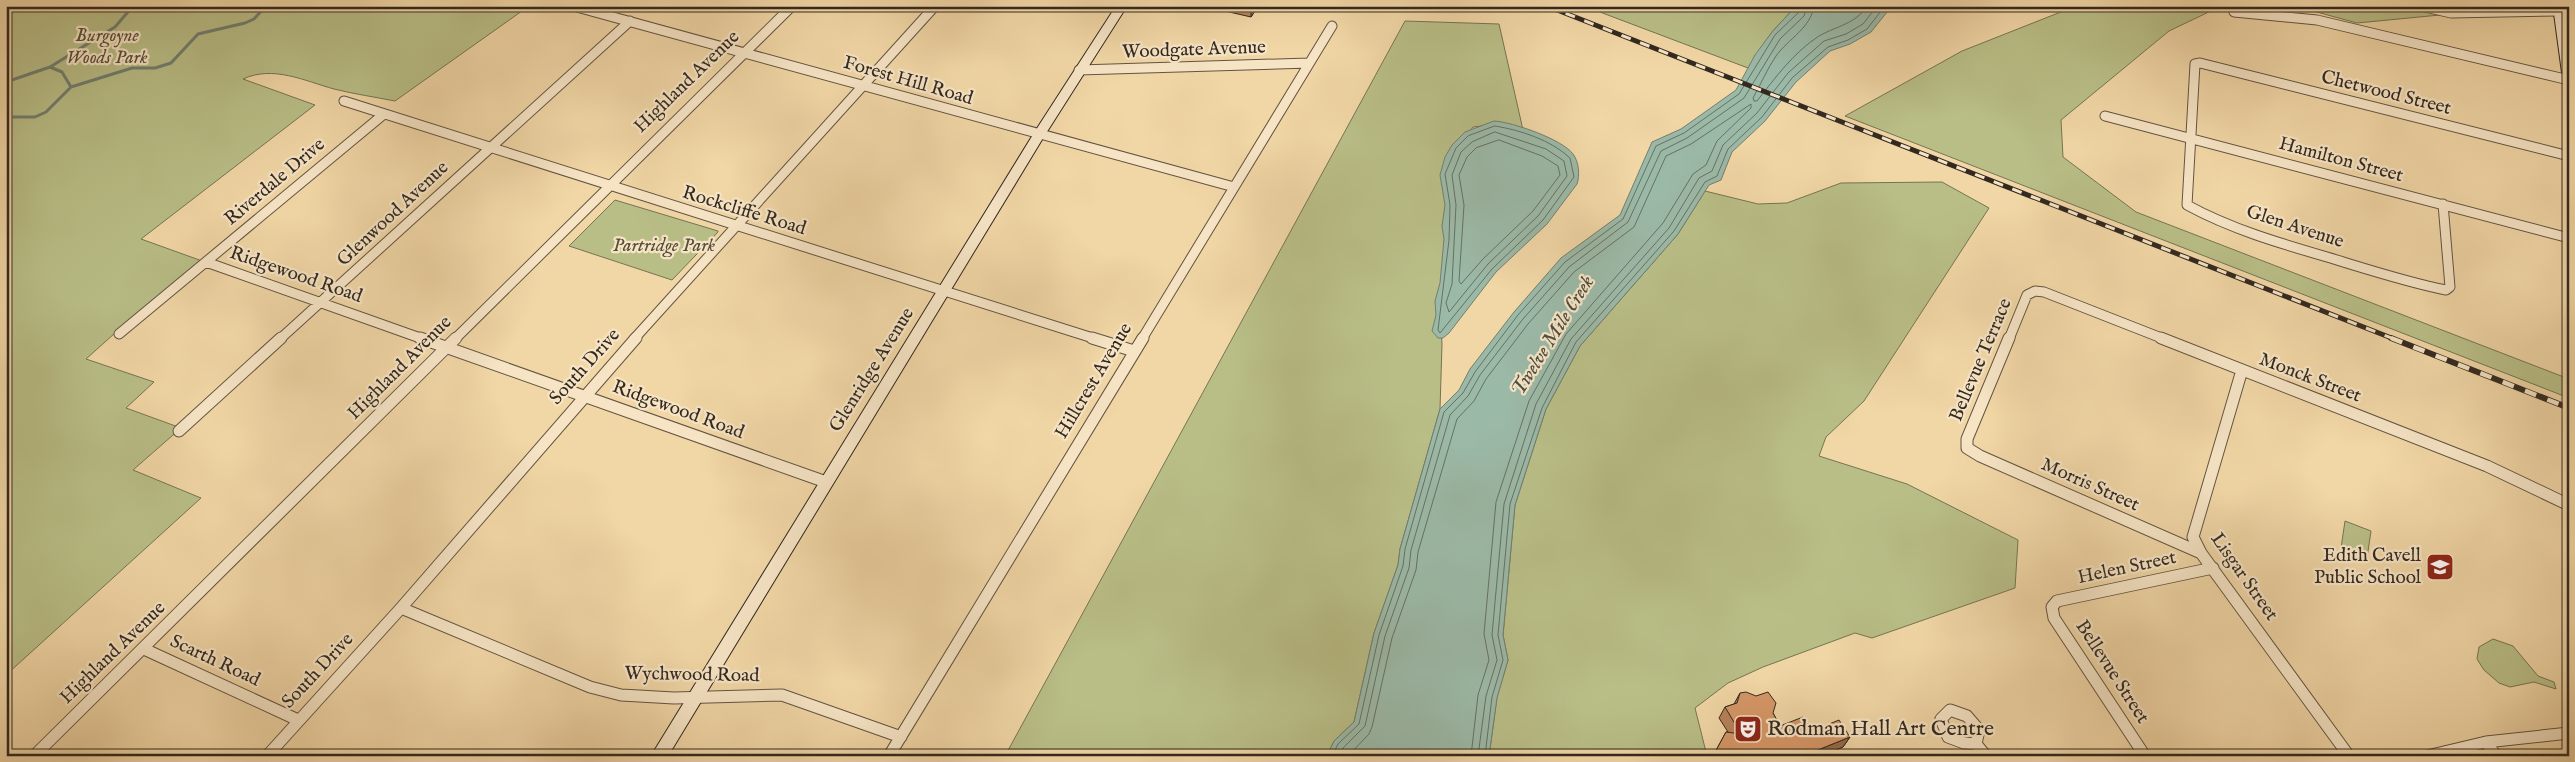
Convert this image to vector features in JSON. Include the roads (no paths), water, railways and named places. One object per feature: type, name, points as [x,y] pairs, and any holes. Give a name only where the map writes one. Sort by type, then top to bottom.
[{"type":"main road","name":"Glenridge Avenue","points":[[659,756],[1038,136],[1122,6]]},
{"type":"main road","points":[[2562,9],[2569,80]]},
{"type":"street","name":"Forest Hill Road","points":[[573,6],[865,85],[1038,136],[1234,187]]},
{"type":"street","name":"Highland Avenue","points":[[34,756],[792,6]]},
{"type":"street","name":"South Drive","points":[[267,756],[401,608],[584,395],[935,6]]},
{"type":"street","points":[[2421,6],[2451,13],[2562,9]]},
{"type":"street","points":[[2234,12],[2317,20],[2569,80]]},
{"type":"street","name":"Glenwood Avenue","points":[[179,431],[630,21]]},
{"type":"street","name":"Hillcrest Avenue","points":[[889,756],[1332,26]]},
{"type":"street","name":"Woodgate Avenue","points":[[1079,70],[1309,63]]},
{"type":"street","name":"Chetwood Street","points":[[2195,64],[2200,63],[2569,156]]},
{"type":"street","name":"Glen Avenue","points":[[2195,64],[2189,138],[2187,205],[2199,212],[2258,236],[2394,277],[2446,290],[2450,287],[2443,204]]},
{"type":"street","name":"Rockcliffe Road","points":[[344,101],[737,227],[1134,351]]},
{"type":"street","name":"Riverdale Drive","points":[[119,334],[384,114]]},
{"type":"street","name":"Hamilton Street","points":[[2105,116],[2569,238]]},
{"type":"street","name":"Ridgewood Road","points":[[206,262],[826,482]]},
{"type":"street","name":"Monck Street","points":[[2035,291],[2044,292],[2487,466],[2569,505]]},
{"type":"street","name":"Bellevue Terrace","points":[[1967,448],[1967,439],[2027,295],[2035,291]]},
{"type":"street","name":"Lisgar Street","points":[[2242,370],[2193,537],[2201,553],[2349,756]]},
{"type":"street","name":"Morris Street","points":[[1967,448],[1980,456],[2201,553]]},
{"type":"street","name":"Helen Street","points":[[2052,607],[2057,601],[2213,568]]},
{"type":"street","name":"Bellevue Street","points":[[2052,607],[2054,618],[2145,756]]},
{"type":"street","name":"Wychwood Road","points":[[401,608],[590,687],[621,695],[674,698],[782,695],[901,737]]},
{"type":"street","name":"Scarth Road","points":[[144,649],[298,720]]},
{"type":"street","points":[[2427,756],[2486,742],[2569,733]]},
{"type":"street","points":[[2486,742],[2496,756]]},
{"type":"street","points":[[1976,744],[1986,756]]},
{"type":"water","name":"Twelve Mile Creek","points":[[1796,6],[1892,6],[1871,32],[1850,44],[1830,51],[1796,82],[1765,121],[1732,152],[1721,180],[1709,185],[1678,234],[1580,346],[1546,409],[1515,505],[1503,635],[1508,660],[1497,698],[1489,756],[1327,756],[1334,741],[1354,722],[1374,633],[1398,565],[1400,549],[1440,409],[1459,390],[1470,369],[1514,312],[1561,258],[1620,215],[1652,142],[1681,129],[1736,90],[1755,55],[1772,32]]},
{"type":"water","points":[[1494,121],[1512,124],[1536,132],[1567,148],[1577,161],[1579,173],[1577,184],[1547,224],[1496,272],[1449,333],[1443,338],[1438,338],[1432,331],[1436,315],[1435,301],[1440,283],[1444,239],[1442,226],[1445,205],[1440,175],[1445,157],[1452,145],[1465,132]]},
{"type":"waterway","points":[[50,67],[115,27],[133,6]]},
{"type":"waterway","points":[[71,87],[132,68],[155,68],[171,63],[198,34],[245,23],[254,19],[266,6]]},
{"type":"waterway","points":[[6,82],[50,67]]},
{"type":"waterway","points":[[50,67],[62,72],[71,87]]},
{"type":"waterway","points":[[6,117],[35,117],[46,112],[71,87]]},
{"type":"railway","points":[[1547,6],[2394,339]]},
{"type":"railway","points":[[2391,338],[2569,408]]},
{"type":"place","name":"Edith Cavell Public School","points":[[2440,567]]},
{"type":"place","name":"Rodman Hall Art Centre","points":[[1748,729]]},
{"type":"park label","name":"Burgoyne Woods Park","points":[[107,47]]},
{"type":"park label","name":"Partridge Park","points":[[664,246]]}]
